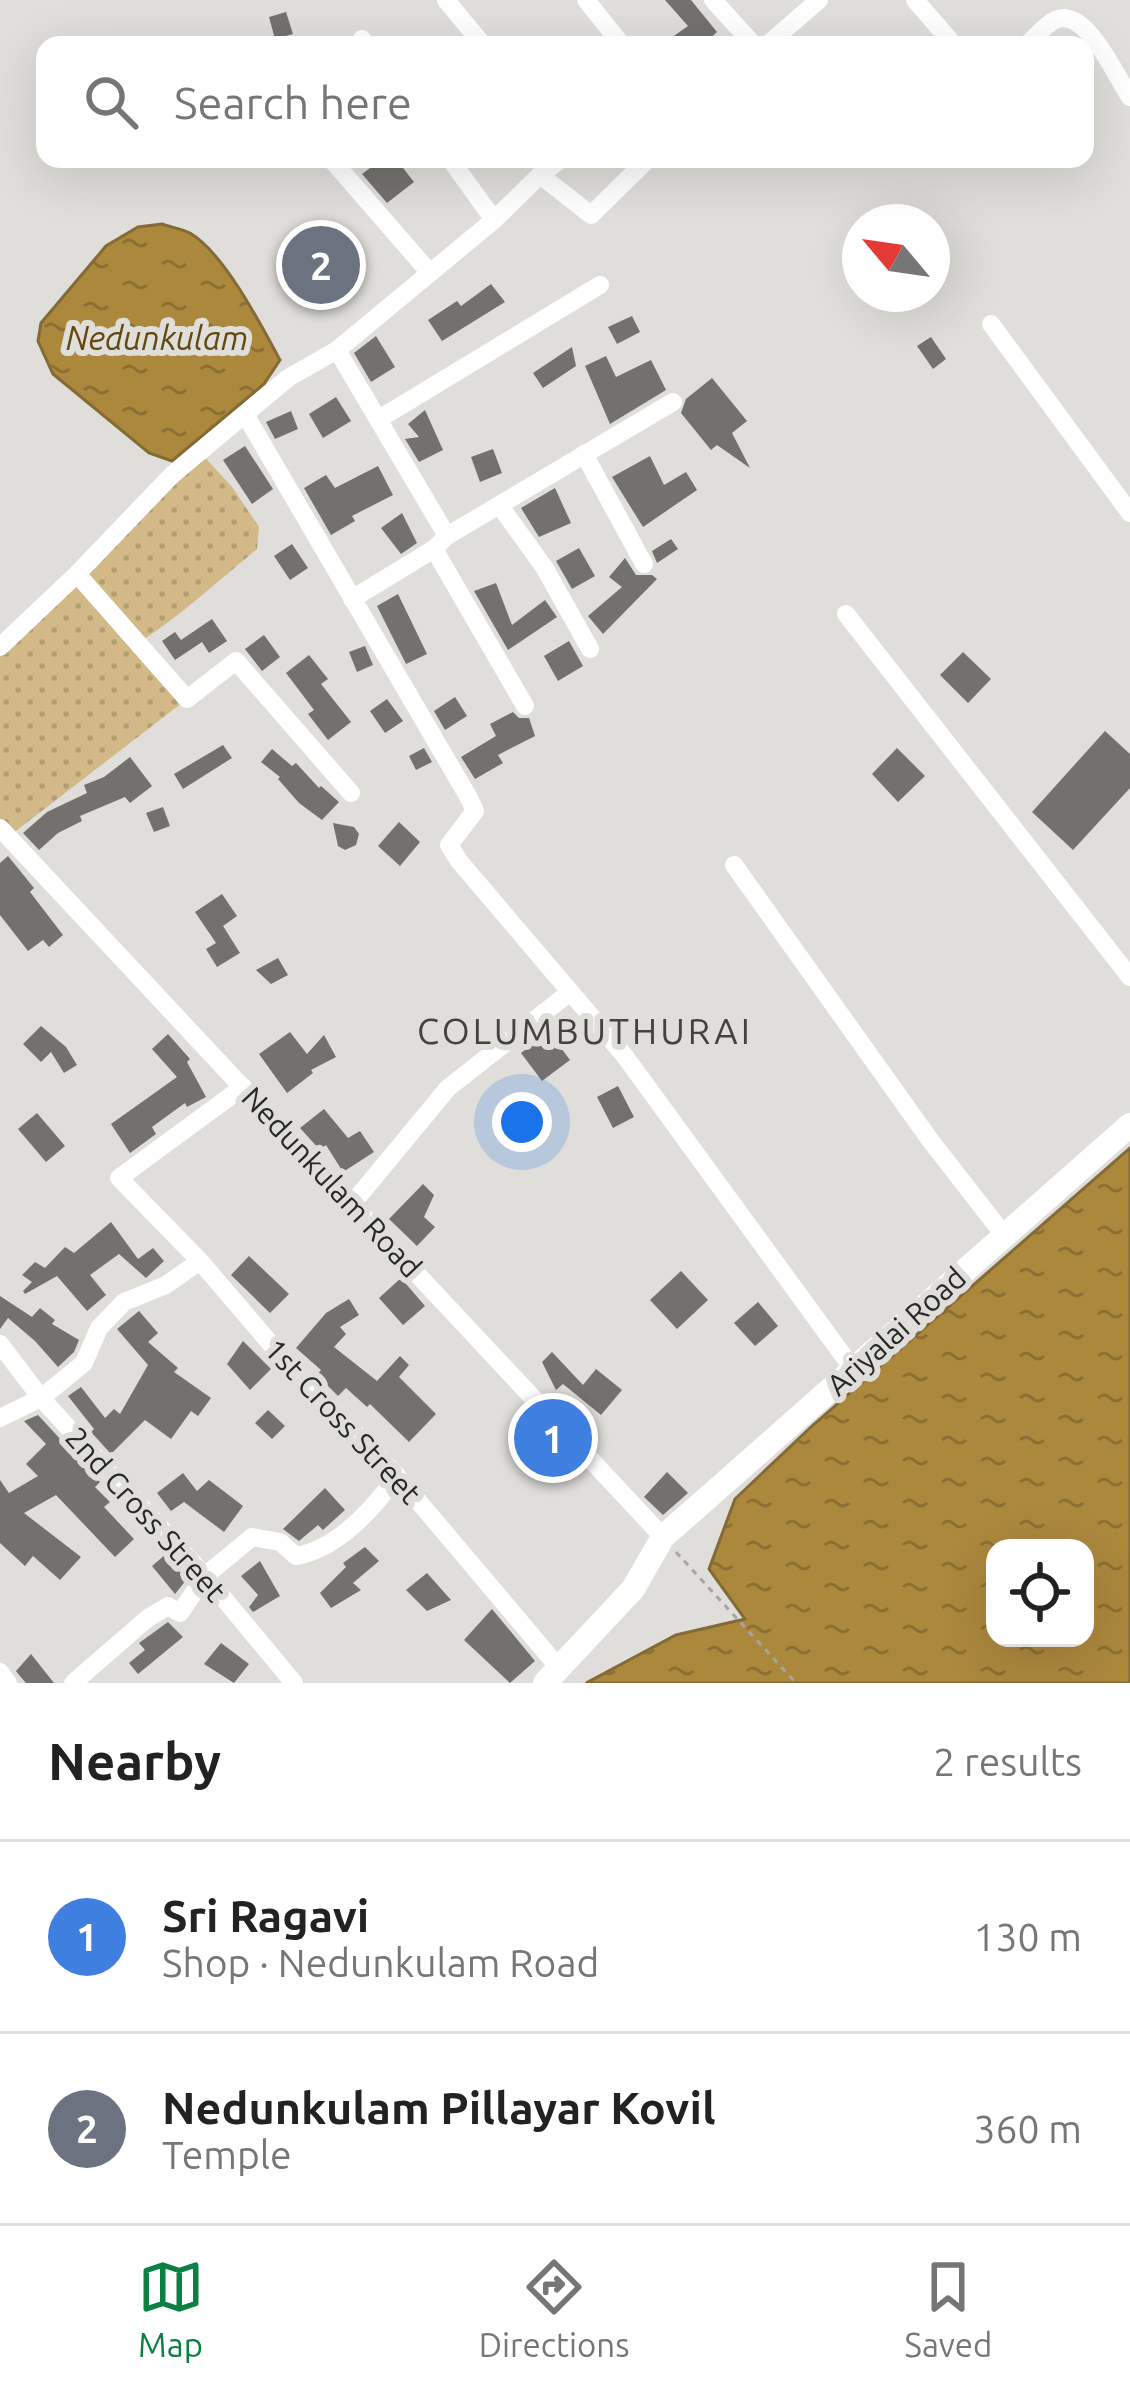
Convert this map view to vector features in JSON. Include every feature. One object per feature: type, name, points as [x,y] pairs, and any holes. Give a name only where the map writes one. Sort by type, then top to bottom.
[{"type":"street","points":[[446,0],[476,36]]},
{"type":"street","points":[[586,0],[615,36]]},
{"type":"street","points":[[713,0],[746,36]]},
{"type":"street","points":[[915,0],[946,36]]},
{"type":"street","points":[[777,36],[816,1]]},
{"type":"street","points":[[1036,36],[1056,19],[1086,26],[1092,36]]},
{"type":"street","points":[[1094,39],[1130,97]]},
{"type":"street","points":[[339,168],[430,273]]},
{"type":"street","points":[[456,168],[494,220]]},
{"type":"street","points":[[0,647],[172,475],[288,378],[337,350],[549,168]]},
{"type":"street","points":[[540,175],[591,215],[639,168]]},
{"type":"street","points":[[379,419],[600,285]]},
{"type":"street","points":[[991,323],[1130,513]]},
{"type":"street","points":[[337,350],[379,419],[525,706]]},
{"type":"street","points":[[352,599],[674,402]]},
{"type":"street","points":[[246,416],[475,811],[449,845],[458,861],[623,1055],[853,1369]]},
{"type":"street","points":[[584,454],[644,564]]},
{"type":"street","points":[[500,506],[544,567],[590,649]]},
{"type":"street","points":[[77,574],[187,699],[236,661],[351,793]]},
{"type":"street","points":[[846,614],[1130,977]]},
{"type":"street","name":"Nedunkulam Road","points":[[0,828],[662,1537]]},
{"type":"street","points":[[734,865],[930,1140],[1004,1235]]},
{"type":"street","points":[[352,1204],[448,1088],[569,993]]},
{"type":"street","name":"1st Cross Street","points":[[243,1087],[119,1178],[397,1477],[553,1676]]},
{"type":"street","name":"Ariyalai Road","points":[[553,1676],[633,1589],[662,1537],[1130,1125]]},
{"type":"street","points":[[0,1418],[41,1398],[85,1363],[99,1328],[124,1302],[166,1286],[200,1261]]},
{"type":"street","name":"2nd Cross Street","points":[[0,1344],[41,1398],[205,1576],[293,1683]]},
{"type":"street","points":[[73,1683],[148,1618],[168,1606],[180,1613],[205,1576],[251,1537],[280,1542],[296,1556],[311,1553],[347,1530],[397,1477]]},
{"type":"street","points":[[0,1672],[8,1683]]},
{"type":"path","points":[[662,1537],[796,1683]]},
{"type":"shaded area","points":[[201,453],[259,527],[257,549],[140,642],[187,699],[8,837],[0,828],[0,647]]},
{"type":"water","name":"Nedunkulam","points":[[162,224],[190,233],[216,256],[280,360],[264,384],[172,461],[149,453],[53,374],[38,341],[41,323],[106,246],[138,227]]},
{"type":"water","points":[[1130,1148],[1130,1683],[586,1683],[676,1635],[745,1619],[709,1569],[735,1499]]},
{"type":"building","points":[[665,0],[691,0],[717,32],[674,36],[688,26]]},
{"type":"building","points":[[286,12],[293,34],[274,36],[269,17]]},
{"type":"building","points":[[370,168],[403,168],[414,182],[387,203],[362,174]]},
{"type":"building","points":[[491,284],[505,302],[442,341],[428,320],[457,301],[461,306]]},
{"type":"building","points":[[632,316],[640,332],[617,344],[608,327]]},
{"type":"building","points":[[376,336],[395,367],[371,382],[354,353]]},
{"type":"building","points":[[931,337],[946,359],[933,369],[917,346]]},
{"type":"building","points":[[572,347],[576,366],[543,388],[533,373]]},
{"type":"building","points":[[606,356],[616,377],[651,360],[666,390],[610,424],[585,366]]},
{"type":"building","points":[[712,378],[747,421],[732,433],[750,468],[717,445],[711,450],[681,413],[686,399]]},
{"type":"building","points":[[336,397],[351,421],[323,438],[309,414]]},
{"type":"building","points":[[425,410],[443,450],[419,462],[405,439],[419,437],[408,424]]},
{"type":"building","points":[[291,411],[298,429],[275,439],[266,422]]},
{"type":"building","points":[[245,446],[273,489],[252,504],[223,460]]},
{"type":"building","points":[[493,449],[502,473],[480,482],[471,457]]},
{"type":"building","points":[[650,456],[664,485],[686,472],[697,490],[643,527],[612,477]]},
{"type":"building","points":[[378,466],[393,495],[352,516],[355,521],[331,535],[304,488],[326,475],[335,488]]},
{"type":"building","points":[[555,488],[571,523],[539,537],[521,508]]},
{"type":"building","points":[[402,513],[417,543],[401,554],[381,528]]},
{"type":"building","points":[[671,539],[678,549],[657,563],[652,551]]},
{"type":"building","points":[[292,544],[308,568],[290,580],[274,556]]},
{"type":"building","points":[[579,548],[595,576],[572,589],[556,561]]},
{"type":"building","points":[[625,558],[636,575],[657,579],[603,634],[588,616],[622,587],[609,577]]},
{"type":"building","points":[[496,583],[512,625],[545,600],[557,617],[508,650],[474,591]]},
{"type":"building","points":[[398,594],[427,654],[406,664],[377,606]]},
{"type":"building","points":[[212,619],[227,641],[209,653],[202,642],[175,660],[162,641],[175,632],[181,640]]},
{"type":"building","points":[[264,635],[280,657],[262,671],[245,649]]},
{"type":"building","points":[[569,641],[583,666],[558,681],[544,656]]},
{"type":"building","points":[[365,646],[373,665],[357,672],[349,652]]},
{"type":"building","points":[[963,652],[991,679],[968,703],[940,675]]},
{"type":"building","points":[[309,655],[328,679],[321,684],[351,722],[328,740],[308,714],[314,710],[286,673]]},
{"type":"building","points":[[455,697],[467,716],[445,730],[434,711]]},
{"type":"building","points":[[387,699],[403,721],[385,733],[370,711]]},
{"type":"building","points":[[513,712],[529,718],[535,736],[498,755],[503,763],[475,779],[461,757],[496,736],[490,724]]},
{"type":"building","points":[[1105,731],[1130,754],[1130,788],[1073,850],[1032,812]]},
{"type":"building","points":[[223,745],[232,758],[183,789],[174,774]]},
{"type":"building","points":[[424,748],[432,762],[416,770],[409,756]]},
{"type":"building","points":[[897,748],[925,776],[898,802],[872,774]]},
{"type":"building","points":[[272,749],[292,766],[296,763],[339,802],[322,820],[261,762]]},
{"type":"building","points":[[130,757],[152,786],[130,803],[125,797],[80,816],[82,821],[39,850],[23,833],[47,812],[87,793],[84,785]]},
{"type":"building","points":[[163,807],[170,826],[154,832],[146,813]]},
{"type":"building","points":[[399,822],[420,842],[400,866],[378,846]]},
{"type":"building","points":[[333,823],[354,827],[359,834],[356,845],[345,850],[338,846]]},
{"type":"building","points":[[8,856],[63,935],[49,947],[43,940],[28,951],[0,915],[0,863]]},
{"type":"building","points":[[222,894],[237,916],[223,926],[240,953],[217,967],[206,949],[216,943],[195,912]]},
{"type":"building","points":[[278,958],[288,975],[271,984],[256,970]]},
{"type":"building","points":[[41,1026],[66,1047],[77,1065],[64,1073],[51,1052],[41,1062],[23,1044]]},
{"type":"building","points":[[290,1032],[307,1054],[324,1035],[336,1057],[311,1070],[287,1093],[259,1054]]},
{"type":"building","points":[[549,1032],[570,1060],[542,1081],[521,1053]]},
{"type":"building","points":[[168,1034],[190,1059],[187,1062],[206,1097],[187,1107],[185,1103],[152,1127],[156,1134],[130,1153],[111,1124],[177,1077],[152,1049]]},
{"type":"building","points":[[618,1086],[634,1117],[613,1128],[597,1097]]},
{"type":"building","points":[[324,1109],[348,1138],[360,1131],[374,1152],[343,1172],[326,1145],[320,1150],[300,1128]]},
{"type":"building","points":[[37,1113],[65,1146],[46,1162],[18,1129]]},
{"type":"building","points":[[423,1184],[434,1195],[424,1217],[435,1227],[417,1246],[389,1219]]},
{"type":"building","points":[[111,1222],[138,1259],[153,1248],[164,1261],[146,1278],[119,1254],[90,1275],[106,1295],[87,1311],[57,1276],[25,1294],[32,1282],[22,1275],[35,1262],[45,1268],[65,1247],[74,1253]]},
{"type":"building","points":[[249,1256],[289,1294],[270,1313],[231,1275]]},
{"type":"building","points":[[681,1271],[708,1300],[677,1329],[650,1300]]},
{"type":"building","points":[[401,1278],[425,1306],[403,1325],[379,1298]]},
{"type":"building","points":[[0,1296],[32,1317],[40,1308],[55,1320],[52,1324],[79,1340],[74,1352],[58,1367],[8,1318],[0,1329]]},
{"type":"building","points":[[349,1299],[359,1315],[340,1327],[346,1334],[334,1347],[377,1381],[400,1356],[409,1365],[399,1377],[436,1414],[409,1442],[346,1388],[338,1396],[317,1375],[321,1370],[296,1348],[326,1313]]},
{"type":"building","points":[[758,1302],[778,1326],[755,1346],[734,1323]]},
{"type":"building","points":[[139,1311],[158,1333],[148,1342],[178,1368],[174,1372],[211,1398],[198,1416],[191,1411],[171,1439],[145,1420],[111,1454],[68,1396],[81,1387],[105,1418],[114,1409],[120,1414],[148,1365],[117,1329]]},
{"type":"building","points":[[243,1341],[271,1369],[250,1390],[227,1364]]},
{"type":"building","points":[[552,1352],[583,1385],[596,1369],[622,1390],[601,1415],[563,1384],[556,1390],[542,1362]]},
{"type":"building","points":[[268,1410],[285,1426],[272,1439],[255,1423]]},
{"type":"building","points":[[38,1415],[100,1482],[95,1487],[110,1502],[104,1507],[134,1539],[115,1557],[56,1495],[24,1513],[81,1557],[60,1580],[33,1556],[25,1566],[0,1543],[0,1480],[9,1493],[38,1476],[26,1464],[46,1444],[24,1421]]},
{"type":"building","points":[[667,1472],[688,1493],[663,1515],[644,1497]]},
{"type":"building","points":[[183,1473],[197,1491],[209,1480],[243,1506],[224,1532],[184,1502],[171,1511],[157,1493]]},
{"type":"building","points":[[325,1488],[345,1510],[323,1530],[318,1525],[299,1541],[283,1529]]},
{"type":"building","points":[[365,1547],[379,1561],[353,1583],[361,1590],[331,1608],[320,1593],[346,1567],[343,1563]]},
{"type":"building","points":[[166,1554],[187,1579],[175,1594],[152,1566]]},
{"type":"building","points":[[260,1561],[280,1596],[253,1612],[249,1607],[258,1595],[241,1576]]},
{"type":"building","points":[[427,1573],[451,1600],[427,1611],[406,1590]]},
{"type":"building","points":[[492,1609],[535,1661],[510,1683],[464,1640]]},
{"type":"building","points":[[168,1622],[183,1637],[138,1674],[129,1663],[145,1650],[139,1643]]},
{"type":"building","points":[[221,1643],[249,1664],[234,1683],[204,1664]]},
{"type":"building","points":[[31,1654],[54,1683],[26,1683],[19,1675],[16,1671]]},
{"type":"place","name":"Nedunkulam Pillayar Kovil","points":[[321,265]]},
{"type":"place","name":"Sri Ragavi","points":[[553,1438]]},
{"type":"district","name":"COLUMBUTHURAI","points":[[585,1030]]}]
